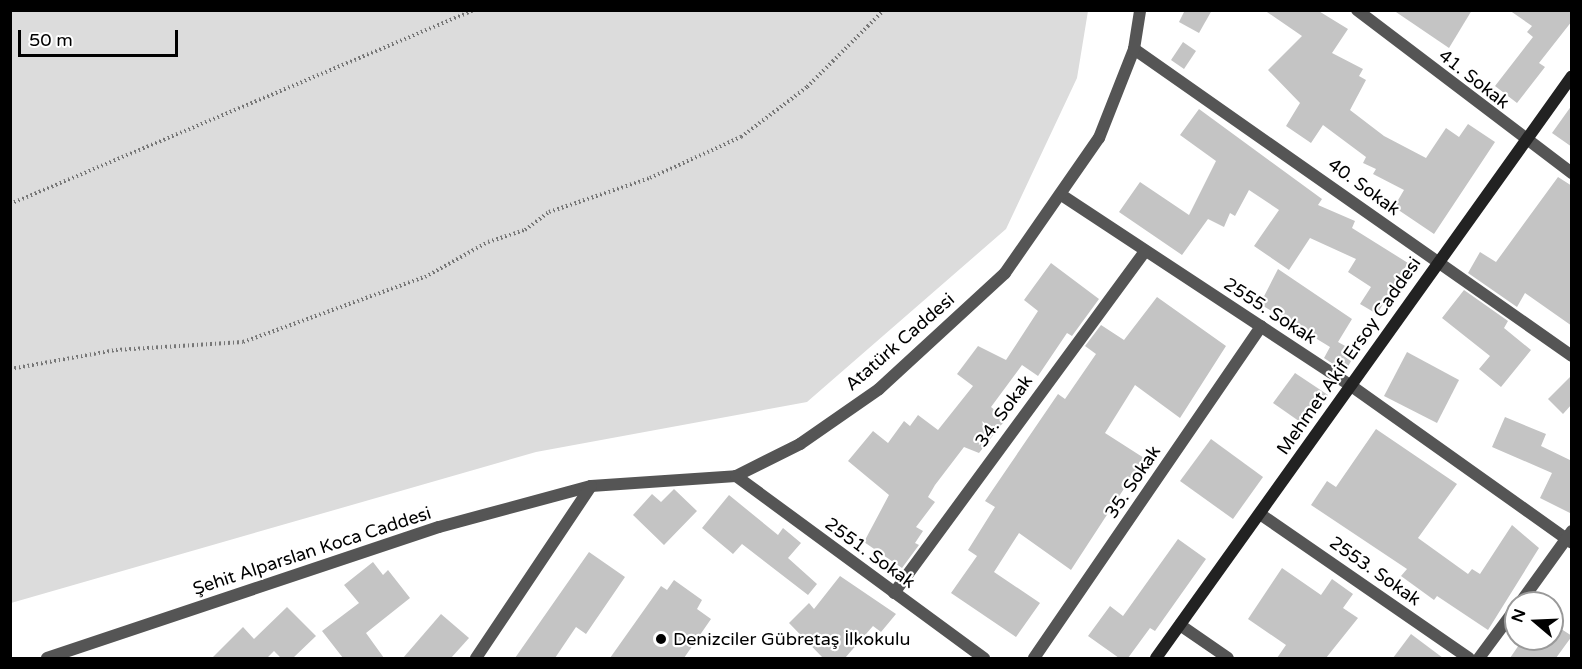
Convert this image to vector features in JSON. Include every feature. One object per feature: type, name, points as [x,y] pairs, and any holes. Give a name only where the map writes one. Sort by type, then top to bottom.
[{"type":"street","name":"Atatürk Caddesi","points":[[591,486],[736,476],[800,444],[879,389],[1005,273],[1063,196],[1099,138],[1134,50],[1140,10]]},
{"type":"street","name":"41. Sokak","points":[[1357,10],[1525,142],[1572,174]]},
{"type":"street","name":"40. Sokak","points":[[1134,50],[1572,356]]},
{"type":"street","name":"Mehmet Akif Ersoy Caddesi","points":[[1156,658],[1572,76]]},
{"type":"street","name":"2555. Sokak","points":[[1063,196],[1350,385],[1570,538]]},
{"type":"street","name":"34. Sokak","points":[[894,593],[1145,251]]},
{"type":"street","name":"35. Sokak","points":[[1034,658],[1261,326]]},
{"type":"street","name":"2551. Sokak","points":[[736,476],[984,658]]},
{"type":"street","points":[[476,658],[591,486]]},
{"type":"street","name":"Şehit Alparslan Koca Caddesi","points":[[47,658],[439,527],[591,486]]},
{"type":"street","name":"2553. Sokak","points":[[1260,514],[1469,658]]},
{"type":"street","points":[[1529,591],[1570,538]]},
{"type":"street","points":[[1479,658],[1504,624]]},
{"type":"street","points":[[1180,625],[1228,658]]},
{"type":"path","points":[[10,204],[474,10]]},
{"type":"path","points":[[10,369],[116,350],[243,342],[425,277],[488,242],[525,230],[549,212],[650,178],[741,137],[807,87],[884,10]]},
{"type":"shaded area","points":[[11,10],[1088,11],[1077,78],[1006,229],[807,402],[536,452],[11,603]]},
{"type":"building","points":[[1185,10],[1212,10],[1199,33],[1179,22]]},
{"type":"building","points":[[1264,10],[1317,10],[1348,29],[1332,53],[1363,69],[1359,76],[1366,80],[1350,110],[1384,136],[1426,158],[1446,128],[1459,137],[1468,124],[1495,142],[1434,234],[1394,207],[1404,190],[1373,174],[1376,169],[1363,163],[1366,157],[1323,125],[1311,143],[1286,126],[1300,103],[1268,70],[1302,36]]},
{"type":"building","points":[[1393,10],[1472,10],[1449,48]]},
{"type":"building","points":[[1509,10],[1572,10],[1572,21],[1539,63],[1545,67],[1517,103],[1495,86],[1533,37],[1527,32],[1532,26]]},
{"type":"building","points":[[1183,42],[1196,51],[1184,69],[1171,60]]},
{"type":"building","points":[[1572,105],[1572,147],[1552,133]]},
{"type":"building","points":[[1199,109],[1322,199],[1318,205],[1355,221],[1352,228],[1408,263],[1377,314],[1360,304],[1371,287],[1348,272],[1356,259],[1310,238],[1289,270],[1254,246],[1279,210],[1249,190],[1235,216],[1230,213],[1224,227],[1208,219],[1182,255],[1119,212],[1140,182],[1189,215],[1216,161],[1180,135]]},
{"type":"building","points":[[1558,177],[1572,186],[1572,326],[1525,293],[1517,307],[1468,273],[1480,252],[1496,262]]},
{"type":"building","points":[[1051,263],[1099,299],[1072,336],[1067,333],[1038,376],[1022,365],[991,407],[1006,419],[979,453],[964,447],[935,485],[928,497],[935,502],[916,527],[923,531],[915,543],[919,545],[902,568],[864,542],[889,495],[848,461],[873,431],[888,443],[904,421],[910,426],[918,415],[938,430],[973,386],[957,374],[978,346],[1006,360],[1038,311],[1024,300]]},
{"type":"building","points":[[1278,269],[1352,319],[1338,342],[1356,352],[1345,372],[1324,358],[1330,347],[1260,304]]},
{"type":"building","points":[[1464,290],[1508,321],[1504,328],[1531,350],[1501,387],[1479,369],[1490,356],[1442,318]]},
{"type":"building","points":[[1157,297],[1226,346],[1180,418],[1135,385],[1105,433],[1144,458],[1071,570],[1019,533],[994,572],[1040,603],[1016,637],[951,593],[977,556],[968,550],[995,507],[985,501],[1058,394],[1065,399],[1096,354],[1085,346],[1101,325],[1124,340]]},
{"type":"building","points":[[1407,352],[1459,380],[1437,423],[1384,396]]},
{"type":"building","points":[[1295,373],[1328,395],[1306,426],[1273,403]]},
{"type":"building","points":[[1572,375],[1572,404],[1563,414],[1548,399]]},
{"type":"building","points":[[1505,417],[1546,434],[1541,446],[1572,461],[1572,514],[1540,498],[1552,473],[1492,447]]},
{"type":"building","points":[[1376,429],[1457,484],[1418,538],[1468,574],[1472,569],[1480,574],[1512,525],[1539,548],[1512,591],[1504,591],[1504,604],[1488,630],[1437,596],[1434,600],[1401,576],[1407,569],[1311,505],[1327,481],[1336,487]]},
{"type":"building","points":[[1211,439],[1263,477],[1233,519],[1180,481]]},
{"type":"building","points":[[674,489],[697,511],[664,545],[633,515],[652,494],[661,502]]},
{"type":"building","points":[[729,495],[778,535],[783,528],[801,543],[788,558],[817,584],[808,595],[742,544],[733,554],[702,528]]},
{"type":"building","points":[[1178,539],[1206,559],[1155,631],[1150,628],[1128,658],[1119,658],[1088,636],[1110,606],[1123,616]]},
{"type":"building","points":[[589,552],[625,577],[586,634],[576,627],[555,658],[515,658]]},
{"type":"building","points":[[373,562],[383,575],[388,570],[410,598],[366,633],[384,658],[343,658],[322,631],[359,603],[344,585]]},
{"type":"building","points":[[1282,568],[1321,595],[1332,579],[1353,594],[1343,608],[1358,618],[1326,658],[1277,658],[1286,645],[1248,619]]},
{"type":"building","points":[[840,576],[896,614],[881,632],[873,626],[845,658],[823,658],[789,623],[809,603],[814,609]]},
{"type":"building","name":"Denizciler Gübretaş İlkokulu","points":[[674,580],[702,600],[697,609],[711,619],[684,658],[610,658],[661,586],[667,590]]},
{"type":"building","points":[[287,607],[316,636],[293,658],[281,658],[274,651],[267,658],[212,658],[243,627],[254,639]]},
{"type":"building","points":[[441,614],[469,638],[451,658],[403,658]]},
{"type":"building","points":[[1564,631],[1572,636],[1564,647]]},
{"type":"building","points":[[1411,634],[1443,658],[1393,658]]},
{"type":"building","points":[[1515,651],[1561,651],[1556,658],[1510,658]]},
{"type":"place","name":"Denizciler Gübretaş İlkokulu","points":[[661,639]]}]
